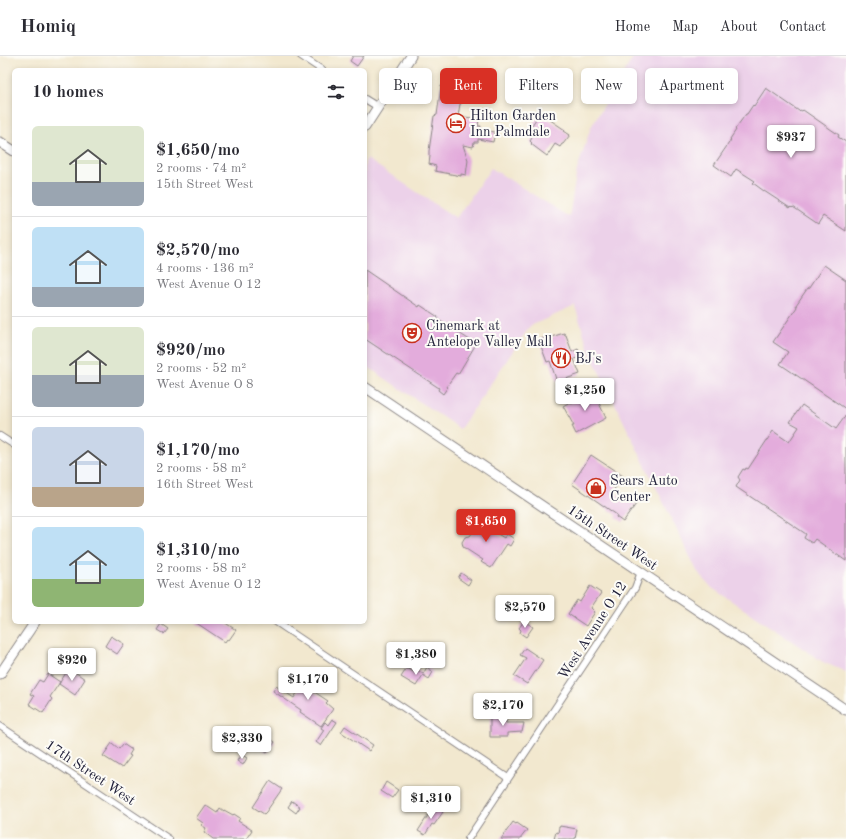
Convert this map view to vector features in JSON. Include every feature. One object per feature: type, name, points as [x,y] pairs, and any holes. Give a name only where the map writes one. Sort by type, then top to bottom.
[{"type":"street","points":[[300,56],[319,68]]},
{"type":"street","points":[[367,124],[411,56]]},
{"type":"street","points":[[367,100],[378,107]]},
{"type":"street","points":[[0,142],[12,150]]},
{"type":"street","name":"15th Street West","points":[[367,388],[846,710]]},
{"type":"street","points":[[0,436],[12,444]]},
{"type":"street","name":"West Avenue O 12","points":[[468,839],[635,588],[641,572]]},
{"type":"street","points":[[0,674],[33,624]]},
{"type":"street","points":[[279,624],[508,778]]},
{"type":"street","name":"17th Street West","points":[[0,726],[169,839]]},
{"type":"shaded area","points":[[634,56],[846,56],[846,672],[823,662],[712,588],[697,571],[589,351],[575,306],[530,326],[460,429],[367,366],[367,159],[456,218],[491,168],[569,217],[577,170],[591,127],[605,104],[637,104],[637,68],[627,68]]},
{"type":"building","points":[[353,56],[364,56],[357,66],[350,61]]},
{"type":"building","points":[[766,88],[799,111],[803,110],[839,135],[838,137],[846,142],[846,231],[823,216],[818,224],[793,207],[790,208],[764,191],[753,183],[755,181],[736,169],[731,177],[714,165],[731,140],[730,139],[736,130],[735,129],[753,105],[754,106]]},
{"type":"building","name":"Hilton Garden Inn Palmdale","points":[[440,93],[440,104],[460,104],[458,116],[479,119],[478,126],[481,126],[480,130],[495,132],[493,142],[478,139],[478,142],[474,142],[473,147],[463,145],[468,160],[466,175],[461,174],[461,176],[435,171],[436,166],[429,164],[429,151],[434,116],[437,115]]},
{"type":"building","points":[[540,113],[570,135],[560,147],[555,144],[547,156],[531,144],[532,143],[530,141],[532,138],[526,134]]},
{"type":"building","points":[[824,265],[846,280],[846,409],[780,364],[788,352],[773,342],[797,307],[796,305]]},
{"type":"building","name":"Cinemark at Antelope Valley Mall","points":[[367,271],[419,307],[420,305],[438,317],[437,319],[476,344],[458,374],[456,373],[443,394],[438,390],[439,388],[367,340]]},
{"type":"building","name":"BJ's","points":[[564,333],[572,352],[578,349],[580,353],[581,357],[574,359],[580,374],[557,382],[550,361],[547,362],[539,341],[550,335],[551,337]]},
{"type":"building","points":[[589,392],[597,394],[596,397],[606,418],[576,434],[572,426],[574,426],[563,406],[588,394]]},
{"type":"building","points":[[802,405],[836,429],[846,415],[846,561],[815,539],[812,543],[804,538],[806,534],[736,487],[740,480],[738,477],[743,469],[748,469],[773,431],[789,442],[799,427],[790,422]]},
{"type":"building","name":"Sears Auto Center","points":[[591,455],[623,476],[613,491],[626,500],[628,498],[636,504],[623,522],[616,517],[617,515],[572,484]]},
{"type":"building","points":[[483,517],[491,523],[488,528],[504,538],[507,534],[514,539],[510,546],[507,544],[491,568],[481,562],[483,560],[463,547],[462,542],[465,537],[470,536]]},
{"type":"building","points":[[461,573],[471,580],[468,585],[458,578]]},
{"type":"building","points":[[590,586],[601,593],[591,608],[595,612],[586,626],[568,614],[577,600],[580,602]]},
{"type":"building","points":[[524,621],[533,627],[526,637],[520,633],[521,630],[519,628]]},
{"type":"building","points":[[161,624],[168,629],[164,634],[157,630]]},
{"type":"building","points":[[198,624],[227,624],[236,630],[229,640],[227,639],[225,642]]},
{"type":"building","points":[[111,636],[124,644],[117,654],[105,646]]},
{"type":"building","points":[[525,648],[543,660],[527,684],[514,676],[526,658],[520,655]]},
{"type":"building","points":[[427,667],[433,672],[429,679],[423,675],[416,686],[401,677],[407,668],[415,673],[417,670],[423,674]]},
{"type":"building","points":[[69,668],[85,679],[75,695],[59,684]]},
{"type":"building","points":[[306,673],[316,680],[310,689],[328,701],[326,703],[333,709],[321,726],[273,691],[276,686],[294,698],[302,685],[299,683]]},
{"type":"building","points":[[48,674],[60,682],[50,697],[52,699],[43,713],[29,704],[34,696],[30,694],[39,680],[43,682]]},
{"type":"building","points":[[506,714],[506,723],[524,723],[522,732],[507,733],[507,737],[490,737],[490,716]]},
{"type":"building","points":[[332,719],[337,722],[321,746],[316,742],[324,730],[321,728],[325,722],[328,725]]},
{"type":"building","points":[[345,726],[373,745],[369,751],[341,732]]},
{"type":"building","points":[[256,728],[275,742],[267,753],[248,740]]},
{"type":"building","points":[[112,743],[119,749],[123,744],[132,750],[129,755],[131,756],[122,768],[103,756]]},
{"type":"building","points":[[241,754],[247,758],[243,765],[237,761]]},
{"type":"building","points":[[270,781],[282,789],[264,814],[253,807]]},
{"type":"building","points":[[386,782],[398,790],[392,798],[381,791]]},
{"type":"building","points":[[292,801],[300,807],[296,813],[288,807]]},
{"type":"building","points":[[205,805],[217,813],[220,808],[240,818],[238,821],[252,830],[246,839],[213,839],[204,832],[206,828],[201,825],[203,823],[196,818]]},
{"type":"building","points":[[434,806],[443,812],[434,825],[432,824],[425,835],[418,831]]},
{"type":"building","points":[[513,822],[527,830],[520,839],[501,839]]},
{"type":"building","points":[[560,826],[577,829],[575,839],[554,839]]},
{"type":"place","name":"Hilton Garden Inn Palmdale","points":[[456,123]]},
{"type":"place","name":"Cinemark at Antelope Valley Mall","points":[[412,333]]},
{"type":"place","name":"BJ's","points":[[561,358]]},
{"type":"place","name":"Sears Auto Center","points":[[596,488]]}]
